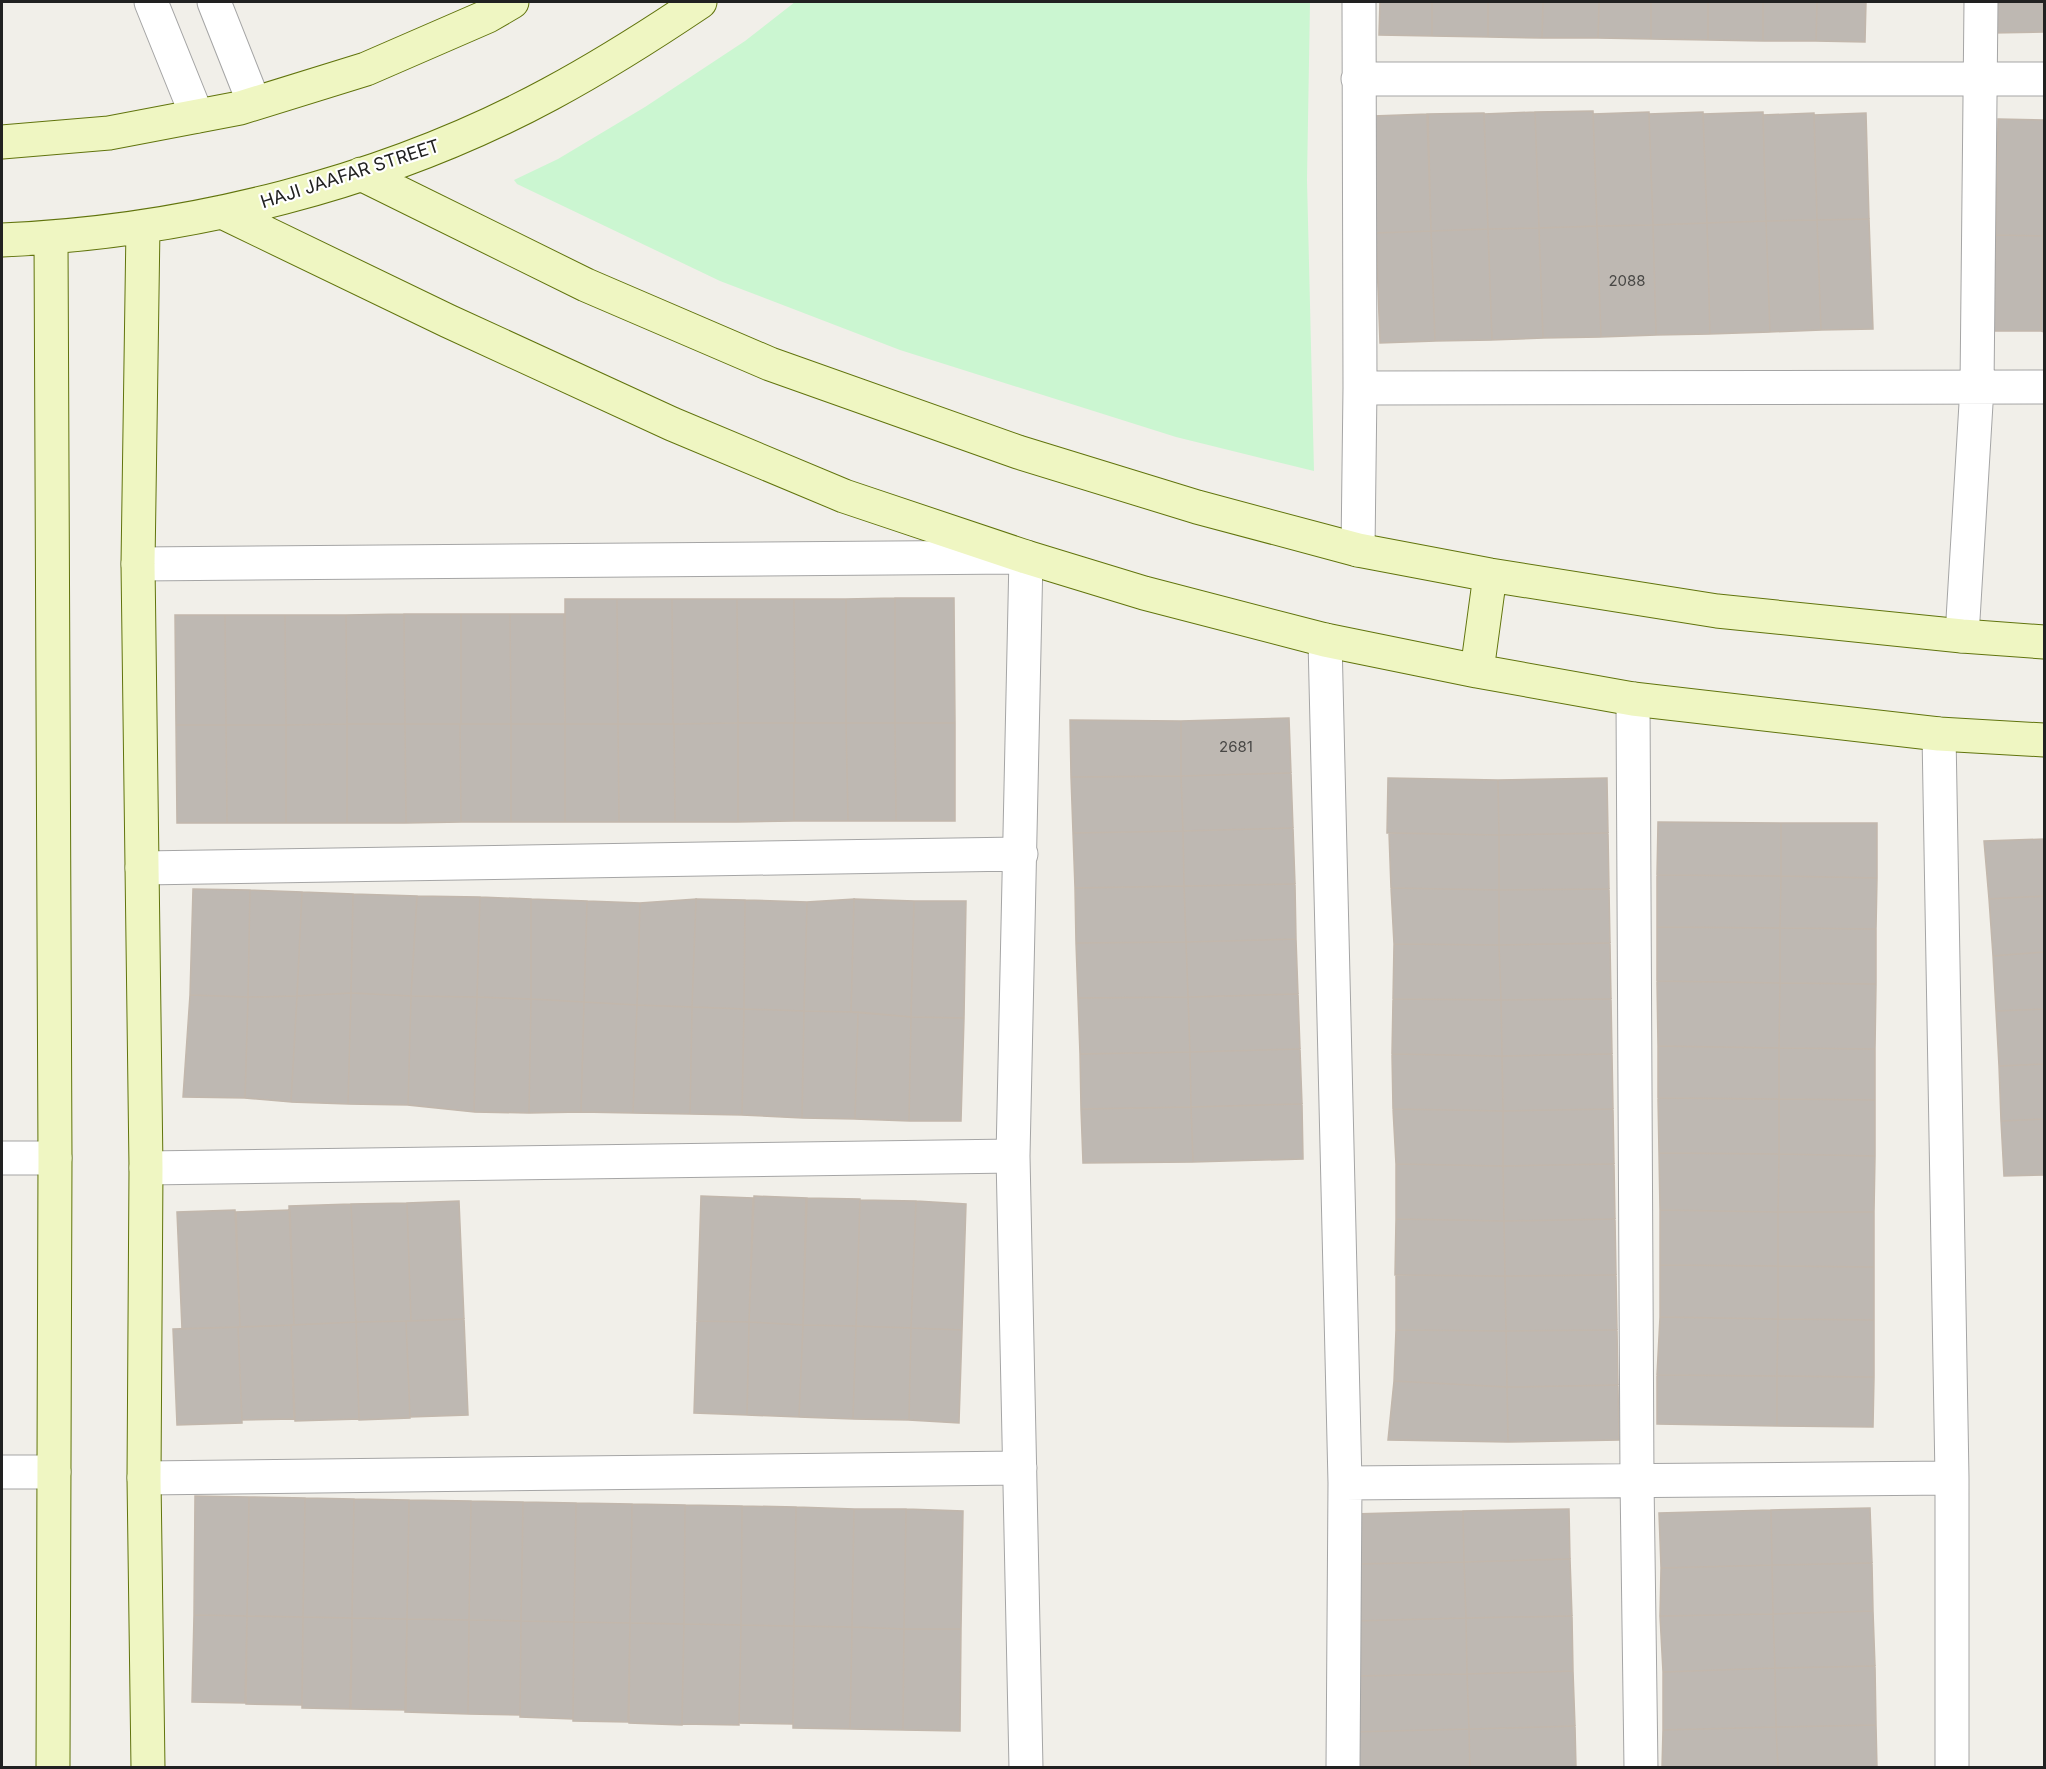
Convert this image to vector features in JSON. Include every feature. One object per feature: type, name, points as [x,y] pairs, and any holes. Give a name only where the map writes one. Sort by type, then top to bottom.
[{"type":"street","points":[[151,2],[197,116]]},
{"type":"street","points":[[214,2],[254,103]]},
{"type":"street","points":[[2,142],[109,133],[254,103],[366,69],[488,16],[512,2]]},
{"type":"street","name":"HAJI JAAFAR STREET","points":[[2,240],[51,238],[143,227],[254,205],[361,174],[453,140],[548,95],[639,43],[700,2]]},
{"type":"street","points":[[1358,550],[1359,2]]},
{"type":"street","points":[[1962,636],[1977,387],[1981,2]]},
{"type":"street","points":[[1358,79],[2044,79]]},
{"type":"street","points":[[361,174],[586,285],[770,364],[1018,452],[1197,507],[1358,550],[1490,575],[1717,611],[2044,642]]},
{"type":"street","points":[[222,212],[448,321],[672,424],[843,496],[1026,557],[1144,593],[1325,640],[1477,671],[1633,699],[1939,734],[2044,740]]},
{"type":"street","points":[[143,227],[138,564],[146,1168],[144,1478],[148,1767]]},
{"type":"street","points":[[51,238],[55,1158],[53,1767]]},
{"type":"street","points":[[1360,388],[2044,387]]},
{"type":"street","points":[[138,564],[1026,557]]},
{"type":"street","points":[[1026,557],[1013,1156],[1026,1767]]},
{"type":"street","points":[[1477,671],[1490,575]]},
{"type":"street","points":[[1325,640],[1345,1483],[1343,1767]]},
{"type":"street","points":[[1633,699],[1636,1480],[1641,1767]]},
{"type":"street","points":[[1939,734],[1952,1478],[1952,1767]]},
{"type":"street","points":[[142,868],[1021,854]]},
{"type":"street","points":[[146,1168],[1013,1156]]},
{"type":"street","points":[[2,1158],[55,1158]]},
{"type":"street","points":[[144,1478],[1020,1468]]},
{"type":"street","points":[[2,1472],[54,1472]]},
{"type":"street","points":[[1345,1483],[1952,1478]]},
{"type":"green space","points":[[795,2],[1310,2],[1307,180],[1314,471],[1176,437],[900,350],[720,281],[517,184],[514,180],[558,159],[645,107],[745,41]]},
{"type":"building","points":[[1380,2],[1432,2],[1432,36],[1379,35]]},
{"type":"building","points":[[1432,2],[1488,2],[1488,37],[1432,36]]},
{"type":"building","points":[[1488,2],[1543,2],[1542,38],[1488,37]]},
{"type":"building","points":[[1543,2],[1599,2],[1598,38],[1542,38]]},
{"type":"building","points":[[1599,2],[1651,2],[1651,39],[1598,38]]},
{"type":"building","points":[[1651,2],[1708,2],[1708,40],[1651,39]]},
{"type":"building","points":[[1708,2],[1763,2],[1763,41],[1708,40]]},
{"type":"building","points":[[1763,2],[1817,2],[1816,41],[1763,41]]},
{"type":"building","points":[[1817,2],[1866,2],[1865,42],[1816,41]]},
{"type":"building","points":[[1991,2],[2043,2],[2043,32],[1992,33]]},
{"type":"building","points":[[1593,111],[1597,226],[1539,228],[1535,112]]},
{"type":"building","points":[[1535,112],[1539,228],[1488,229],[1484,114]]},
{"type":"building","points":[[1649,112],[1653,225],[1597,226],[1593,114]]},
{"type":"building","points":[[1703,112],[1707,223],[1653,225],[1649,114]]},
{"type":"building","points":[[1763,112],[1766,221],[1707,223],[1703,114]]},
{"type":"building","points":[[1484,113],[1488,229],[1431,231],[1427,114]]},
{"type":"building","points":[[1814,113],[1817,220],[1766,221],[1763,115]]},
{"type":"building","points":[[1866,113],[1869,219],[1817,220],[1814,115]]},
{"type":"building","points":[[1428,114],[1431,231],[1376,233],[1373,116]]},
{"type":"building","points":[[1998,119],[2044,120],[2043,236],[1996,235]]},
{"type":"building","points":[[2044,133],[2044,236],[2043,236]]},
{"type":"building","points":[[1869,219],[1873,329],[1821,330],[1817,220]]},
{"type":"building","points":[[1817,220],[1821,330],[1770,332],[1766,221]]},
{"type":"building","points":[[1766,221],[1770,332],[1710,334],[1707,223]]},
{"type":"building","points":[[1707,223],[1710,334],[1656,335],[1653,225]]},
{"type":"building","points":[[1653,225],[1656,335],[1601,337],[1597,226]]},
{"type":"building","points":[[1597,226],[1601,337],[1543,338],[1539,228]]},
{"type":"building","points":[[1539,228],[1543,338],[1492,340],[1488,229]]},
{"type":"building","points":[[1488,229],[1492,340],[1435,341],[1431,231]]},
{"type":"building","points":[[1431,231],[1435,341],[1380,343],[1376,233]]},
{"type":"building","points":[[1996,235],[2043,236],[2041,331],[1994,331]]},
{"type":"building","points":[[2044,236],[2044,332],[2041,331]]},
{"type":"building","points":[[895,598],[895,723],[846,723],[846,599]]},
{"type":"building","points":[[895,598],[954,598],[955,723],[895,723]]},
{"type":"building","points":[[565,599],[617,599],[618,724],[565,724]]},
{"type":"building","points":[[617,599],[672,599],[673,724],[618,724]]},
{"type":"building","points":[[672,599],[737,599],[738,723],[673,724]]},
{"type":"building","points":[[737,599],[794,599],[795,723],[738,723]]},
{"type":"building","points":[[794,599],[846,599],[846,723],[795,723]]},
{"type":"building","points":[[404,614],[461,614],[461,724],[405,724]]},
{"type":"building","points":[[404,614],[405,724],[347,724],[346,615]]},
{"type":"building","points":[[461,614],[510,614],[511,724],[461,724]]},
{"type":"building","points":[[510,614],[564,614],[565,724],[511,724]]},
{"type":"building","points":[[175,615],[225,615],[226,725],[176,725]]},
{"type":"building","points":[[225,615],[285,615],[286,725],[226,725]]},
{"type":"building","points":[[285,615],[346,615],[347,724],[286,725]]},
{"type":"building","points":[[1289,718],[1291,773],[1181,776],[1181,721]]},
{"type":"building","points":[[1070,720],[1181,721],[1181,776],[1071,777]]},
{"type":"building","points":[[738,723],[794,723],[794,821],[738,822]]},
{"type":"building","points":[[738,723],[738,822],[675,822],[674,724]]},
{"type":"building","points":[[794,723],[846,723],[848,821],[794,821]]},
{"type":"building","points":[[846,723],[895,723],[896,821],[848,821]]},
{"type":"building","points":[[895,723],[955,723],[955,821],[896,821]]},
{"type":"building","points":[[347,724],[405,724],[406,823],[347,823]]},
{"type":"building","points":[[347,724],[347,823],[286,823],[286,725]]},
{"type":"building","points":[[405,724],[460,724],[461,822],[406,823]]},
{"type":"building","points":[[460,724],[511,724],[511,822],[461,822]]},
{"type":"building","points":[[511,724],[565,724],[565,822],[511,822]]},
{"type":"building","points":[[565,724],[618,724],[619,822],[565,822]]},
{"type":"building","points":[[618,724],[674,724],[675,822],[619,822]]},
{"type":"building","points":[[176,725],[226,725],[227,823],[177,823]]},
{"type":"building","points":[[226,725],[286,725],[286,823],[227,823]]},
{"type":"building","points":[[1291,773],[1293,828],[1183,831],[1181,776]]},
{"type":"building","points":[[1181,776],[1183,831],[1073,833],[1071,777]]},
{"type":"building","points":[[1388,778],[1498,780],[1499,835],[1387,833]]},
{"type":"building","points":[[1607,778],[1608,833],[1499,835],[1498,780]]},
{"type":"building","points":[[1658,822],[1781,823],[1781,876],[1657,875]]},
{"type":"building","points":[[1781,823],[1877,823],[1877,878],[1781,876]]},
{"type":"building","points":[[1293,828],[1295,884],[1184,886],[1183,831]]},
{"type":"building","points":[[1183,831],[1184,886],[1075,888],[1073,833]]},
{"type":"building","points":[[1389,833],[1499,835],[1499,890],[1391,888]]},
{"type":"building","points":[[1608,833],[1609,889],[1499,890],[1499,835]]},
{"type":"building","points":[[2044,839],[2044,896],[1989,899],[1984,841]]},
{"type":"building","points":[[1657,875],[1781,876],[1780,928],[1657,927]]},
{"type":"building","points":[[1781,876],[1877,878],[1876,929],[1780,928]]},
{"type":"building","points":[[1295,884],[1296,939],[1186,942],[1184,886]]},
{"type":"building","points":[[1184,886],[1186,942],[1076,943],[1075,888]]},
{"type":"building","points":[[1391,888],[1499,890],[1499,945],[1394,944]]},
{"type":"building","points":[[193,889],[250,890],[248,997],[190,995]]},
{"type":"building","points":[[1609,889],[1610,943],[1499,945],[1499,890]]},
{"type":"building","points":[[250,890],[302,892],[297,996],[248,997]]},
{"type":"building","points":[[302,892],[353,894],[351,993],[297,996]]},
{"type":"building","points":[[353,894],[417,896],[411,996],[351,993]]},
{"type":"building","points":[[417,896],[480,897],[477,997],[411,996]]},
{"type":"building","points":[[2044,896],[2044,952],[1993,956],[1989,899]]},
{"type":"building","points":[[480,897],[531,899],[531,999],[477,997]]},
{"type":"building","points":[[531,899],[587,901],[584,1002],[531,999]]},
{"type":"building","points":[[696,899],[692,1007],[637,1005],[640,903]]},
{"type":"building","points":[[696,899],[745,900],[744,1009],[692,1007]]},
{"type":"building","points":[[854,899],[851,1012],[804,1011],[807,902]]},
{"type":"building","points":[[854,899],[914,901],[911,1017],[851,1012]]},
{"type":"building","points":[[745,900],[807,902],[804,1011],[744,1009]]},
{"type":"building","points":[[587,901],[640,903],[637,1005],[584,1002]]},
{"type":"building","points":[[914,901],[966,901],[964,1018],[911,1017]]},
{"type":"building","points":[[1657,927],[1780,928],[1780,983],[1657,981]]},
{"type":"building","points":[[1780,928],[1876,929],[1876,984],[1780,983]]},
{"type":"building","points":[[1296,939],[1298,994],[1188,997],[1186,942]]},
{"type":"building","points":[[1186,942],[1188,997],[1078,998],[1076,943]]},
{"type":"building","points":[[1610,943],[1611,999],[1501,1000],[1499,945]]},
{"type":"building","points":[[1394,944],[1499,945],[1501,1000],[1393,999]]},
{"type":"building","points":[[2044,952],[2044,1009],[1996,1011],[1993,956]]},
{"type":"building","points":[[1657,981],[1780,983],[1779,1048],[1658,1046]]},
{"type":"building","points":[[1780,983],[1876,984],[1875,1049],[1779,1048]]},
{"type":"building","points":[[351,993],[348,1104],[291,1102],[297,996]]},
{"type":"building","points":[[351,993],[411,996],[408,1105],[348,1104]]},
{"type":"building","points":[[1298,994],[1300,1049],[1190,1052],[1188,997]]},
{"type":"building","points":[[190,995],[248,997],[245,1098],[183,1097]]},
{"type":"building","points":[[297,996],[291,1102],[245,1098],[248,997]]},
{"type":"building","points":[[411,996],[477,997],[474,1112],[408,1105]]},
{"type":"building","points":[[477,997],[531,999],[529,1113],[474,1112]]},
{"type":"building","points":[[1188,997],[1190,1052],[1080,1054],[1078,998]]},
{"type":"building","points":[[531,999],[584,1002],[581,1112],[529,1113]]},
{"type":"building","points":[[1393,999],[1501,1000],[1502,1056],[1392,1054]]},
{"type":"building","points":[[1611,999],[1612,1054],[1502,1056],[1501,1000]]},
{"type":"building","points":[[584,1002],[637,1005],[633,1113],[581,1112]]},
{"type":"building","points":[[637,1005],[692,1007],[690,1114],[633,1113]]},
{"type":"building","points":[[692,1007],[744,1009],[742,1115],[690,1114]]},
{"type":"building","points":[[744,1009],[804,1011],[802,1118],[742,1115]]},
{"type":"building","points":[[2044,1009],[2044,1064],[1999,1066],[1996,1011]]},
{"type":"building","points":[[804,1011],[858,1012],[855,1119],[802,1118]]},
{"type":"building","points":[[858,1012],[911,1017],[909,1121],[855,1119]]},
{"type":"building","points":[[911,1017],[964,1018],[961,1121],[909,1121]]},
{"type":"building","points":[[1658,1046],[1779,1048],[1779,1099],[1658,1098]]},
{"type":"building","points":[[1779,1048],[1875,1049],[1875,1100],[1779,1099]]},
{"type":"building","points":[[1300,1049],[1302,1104],[1191,1107],[1190,1052]]},
{"type":"building","points":[[1190,1052],[1191,1107],[1081,1109],[1080,1054]]},
{"type":"building","points":[[1392,1054],[1502,1056],[1503,1111],[1393,1109]]},
{"type":"building","points":[[1612,1054],[1613,1109],[1503,1111],[1502,1056]]},
{"type":"building","points":[[2044,1064],[2044,1119],[2001,1121],[1999,1066]]},
{"type":"building","points":[[1658,1098],[1779,1099],[1779,1154],[1659,1153]]},
{"type":"building","points":[[1779,1099],[1875,1100],[1875,1156],[1779,1154]]},
{"type":"building","points":[[1302,1104],[1303,1159],[1193,1162],[1191,1107]]},
{"type":"building","points":[[1191,1107],[1193,1162],[1083,1163],[1081,1109]]},
{"type":"building","points":[[1393,1109],[1503,1111],[1503,1166],[1396,1164]]},
{"type":"building","points":[[1613,1109],[1614,1164],[1503,1166],[1503,1111]]},
{"type":"building","points":[[2044,1119],[2044,1175],[2004,1176],[2001,1121]]},
{"type":"building","points":[[1659,1153],[1779,1154],[1778,1212],[1660,1210]]},
{"type":"building","points":[[1779,1154],[1875,1156],[1874,1212],[1778,1212]]},
{"type":"building","points":[[1396,1164],[1503,1166],[1504,1221],[1396,1219]]},
{"type":"building","points":[[1614,1164],[1615,1219],[1504,1221],[1503,1166]]},
{"type":"building","points":[[701,1196],[753,1198],[749,1322],[697,1321]]},
{"type":"building","points":[[754,1196],[807,1198],[803,1325],[749,1322]]},
{"type":"building","points":[[806,1198],[860,1199],[856,1326],[803,1325]]},
{"type":"building","points":[[860,1200],[916,1201],[911,1328],[856,1326]]},
{"type":"building","points":[[459,1201],[464,1319],[411,1321],[407,1203]]},
{"type":"building","points":[[916,1201],[966,1204],[962,1330],[911,1328]]},
{"type":"building","points":[[407,1203],[411,1321],[356,1322],[351,1204]]},
{"type":"building","points":[[351,1204],[356,1322],[294,1325],[289,1206]]},
{"type":"building","points":[[235,1210],[240,1327],[182,1329],[177,1212]]},
{"type":"building","points":[[290,1210],[294,1325],[240,1327],[236,1212]]},
{"type":"building","points":[[1660,1210],[1778,1212],[1778,1266],[1660,1265]]},
{"type":"building","points":[[1778,1212],[1874,1212],[1874,1267],[1778,1266]]},
{"type":"building","points":[[1396,1219],[1504,1221],[1505,1276],[1395,1275]]},
{"type":"building","points":[[1615,1219],[1616,1275],[1505,1276],[1504,1221]]},
{"type":"building","points":[[1660,1265],[1778,1266],[1778,1319],[1660,1317]]},
{"type":"building","points":[[1778,1266],[1874,1267],[1874,1320],[1778,1319]]},
{"type":"building","points":[[1396,1275],[1505,1276],[1506,1331],[1396,1330]]},
{"type":"building","points":[[1616,1275],[1617,1330],[1506,1331],[1505,1276]]},
{"type":"building","points":[[1660,1317],[1778,1319],[1777,1376],[1657,1375]]},
{"type":"building","points":[[464,1319],[468,1415],[410,1417],[406,1321]]},
{"type":"building","points":[[1778,1319],[1874,1320],[1874,1377],[1777,1376]]},
{"type":"building","points":[[406,1321],[410,1418],[359,1420],[356,1322]]},
{"type":"building","points":[[697,1321],[749,1322],[747,1415],[694,1413]]},
{"type":"building","points":[[356,1322],[359,1419],[295,1421],[291,1325]]},
{"type":"building","points":[[749,1322],[803,1325],[799,1417],[747,1415]]},
{"type":"building","points":[[291,1325],[294,1419],[242,1420],[238,1327]]},
{"type":"building","points":[[803,1325],[856,1326],[853,1419],[799,1417]]},
{"type":"building","points":[[856,1326],[911,1328],[909,1420],[853,1419]]},
{"type":"building","points":[[238,1327],[242,1423],[177,1425],[173,1329]]},
{"type":"building","points":[[911,1328],[962,1330],[959,1423],[909,1420]]},
{"type":"building","points":[[1396,1330],[1506,1331],[1507,1387],[1394,1381]]},
{"type":"building","points":[[1617,1330],[1618,1385],[1507,1387],[1506,1331]]},
{"type":"building","points":[[1657,1375],[1777,1376],[1777,1426],[1657,1424]]},
{"type":"building","points":[[1777,1376],[1874,1377],[1873,1427],[1777,1426]]},
{"type":"building","points":[[1394,1381],[1507,1387],[1508,1442],[1388,1440]]},
{"type":"building","points":[[1618,1385],[1619,1440],[1508,1442],[1507,1387]]},
{"type":"building","points":[[195,1496],[249,1497],[247,1616],[194,1615]]},
{"type":"building","points":[[249,1497],[305,1498],[303,1617],[247,1616]]},
{"type":"building","points":[[305,1498],[354,1499],[352,1618],[303,1617]]},
{"type":"building","points":[[354,1499],[409,1500],[407,1619],[352,1618]]},
{"type":"building","points":[[409,1500],[471,1501],[469,1620],[407,1619]]},
{"type":"building","points":[[471,1501],[523,1502],[521,1621],[469,1620]]},
{"type":"building","points":[[523,1502],[576,1503],[574,1622],[521,1621]]},
{"type":"building","points":[[576,1503],[632,1504],[630,1623],[574,1622]]},
{"type":"building","points":[[632,1504],[685,1505],[684,1624],[630,1623]]},
{"type":"building","points":[[685,1505],[742,1506],[741,1625],[684,1624]]},
{"type":"building","points":[[742,1506],[796,1507],[794,1626],[741,1625]]},
{"type":"building","points":[[796,1507],[854,1509],[852,1627],[794,1626]]},
{"type":"building","points":[[1870,1508],[1872,1563],[1772,1565],[1771,1510]]},
{"type":"building","points":[[854,1509],[906,1509],[904,1629],[852,1627]]},
{"type":"building","points":[[906,1509],[963,1511],[961,1629],[904,1629]]},
{"type":"building","points":[[1569,1509],[1570,1559],[1464,1562],[1463,1511]]},
{"type":"building","points":[[1771,1510],[1772,1565],[1661,1568],[1659,1513]]},
{"type":"building","points":[[1463,1511],[1464,1562],[1353,1564],[1352,1514]]},
{"type":"building","points":[[1570,1559],[1572,1616],[1466,1618],[1464,1562]]},
{"type":"building","points":[[1464,1562],[1466,1618],[1352,1621],[1353,1564]]},
{"type":"building","points":[[1872,1563],[1873,1611],[1773,1614],[1772,1565]]},
{"type":"building","points":[[1772,1565],[1773,1614],[1660,1616],[1661,1568]]},
{"type":"building","points":[[1873,1611],[1875,1666],[1775,1668],[1773,1614]]},
{"type":"building","points":[[1773,1614],[1775,1668],[1663,1672],[1660,1616]]},
{"type":"building","points":[[194,1615],[247,1616],[245,1703],[192,1702]]},
{"type":"building","points":[[247,1616],[303,1617],[302,1705],[246,1704]]},
{"type":"building","points":[[1572,1616],[1573,1671],[1467,1674],[1466,1618]]},
{"type":"building","points":[[303,1617],[352,1618],[350,1709],[302,1708]]},
{"type":"building","points":[[352,1618],[407,1619],[406,1710],[351,1709]]},
{"type":"building","points":[[1466,1618],[1467,1674],[1352,1676],[1352,1621]]},
{"type":"building","points":[[407,1619],[469,1620],[468,1714],[405,1712]]},
{"type":"building","points":[[469,1620],[521,1621],[520,1715],[468,1714]]},
{"type":"building","points":[[521,1621],[574,1622],[573,1719],[520,1717]]},
{"type":"building","points":[[574,1622],[630,1623],[628,1722],[573,1721]]},
{"type":"building","points":[[630,1623],[684,1624],[682,1725],[629,1723]]},
{"type":"building","points":[[684,1624],[741,1625],[739,1725],[682,1724]]},
{"type":"building","points":[[741,1625],[794,1626],[793,1724],[739,1723]]},
{"type":"building","points":[[794,1626],[852,1627],[850,1729],[793,1728]]},
{"type":"building","points":[[852,1627],[904,1629],[903,1730],[850,1729]]},
{"type":"building","points":[[904,1629],[961,1629],[960,1731],[903,1730]]},
{"type":"building","points":[[1875,1666],[1876,1725],[1776,1727],[1775,1668]]},
{"type":"building","points":[[1775,1668],[1776,1727],[1663,1730],[1663,1672]]},
{"type":"building","points":[[1573,1671],[1575,1726],[1469,1729],[1467,1674]]},
{"type":"building","points":[[1467,1674],[1469,1729],[1350,1732],[1352,1676]]},
{"type":"building","points":[[1876,1725],[1877,1768],[1778,1768],[1776,1727]]},
{"type":"building","points":[[1575,1726],[1576,1768],[1470,1768],[1469,1729]]},
{"type":"building","points":[[1776,1727],[1778,1768],[1662,1768],[1663,1730]]},
{"type":"building","points":[[1469,1729],[1470,1768],[1351,1768],[1350,1732]]}]
